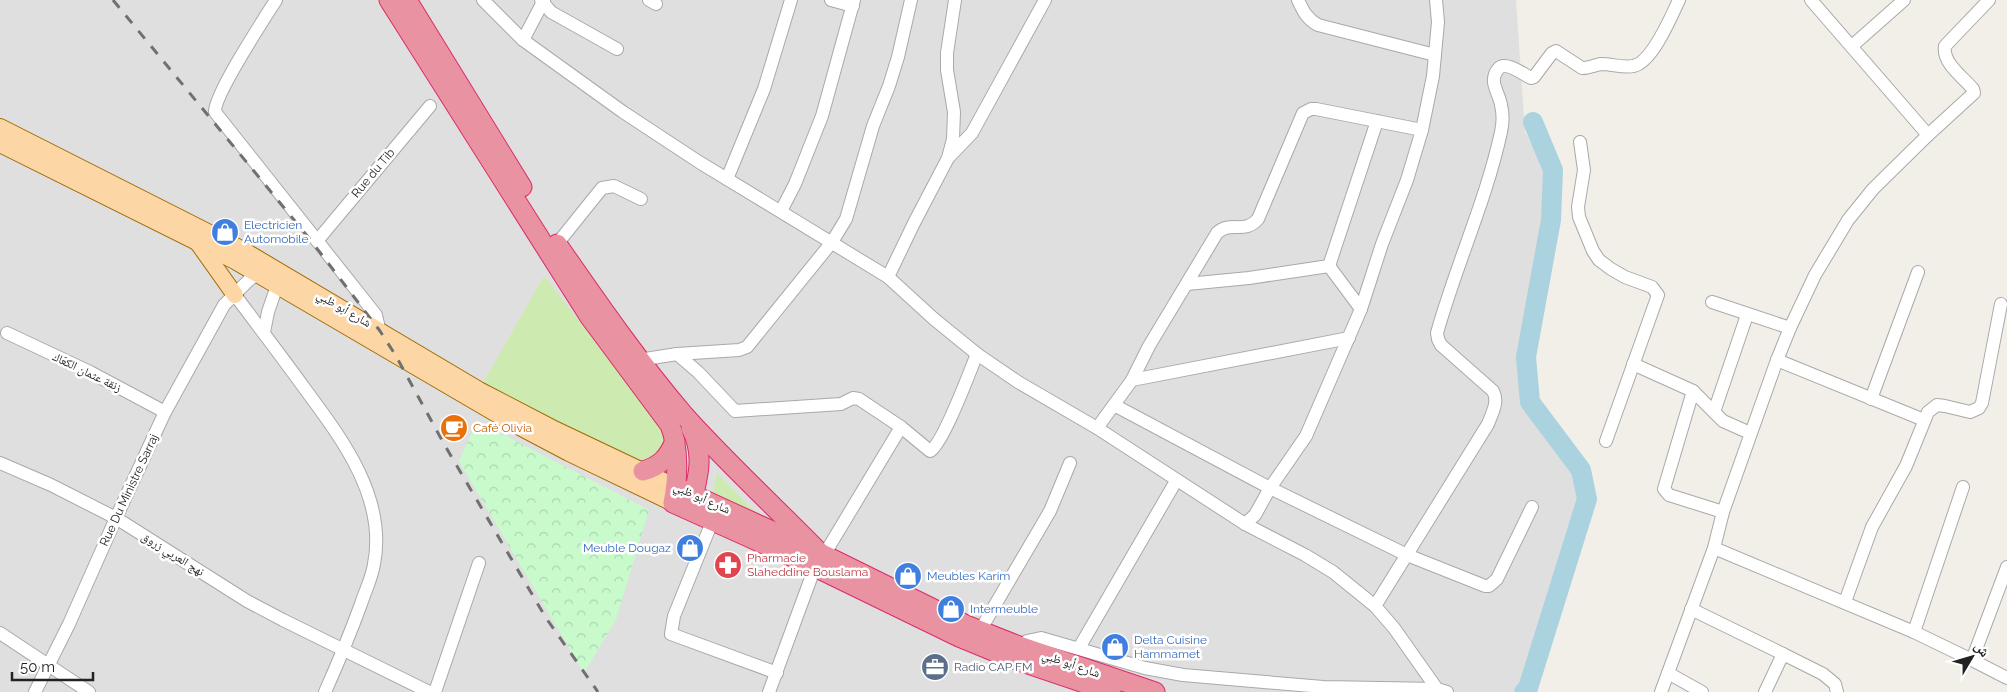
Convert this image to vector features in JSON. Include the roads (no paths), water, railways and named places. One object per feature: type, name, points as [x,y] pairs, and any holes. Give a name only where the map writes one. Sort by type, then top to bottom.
[{"type":"highway","points":[[390,0],[584,309],[670,425],[676,440],[674,495]]},
{"type":"highway","points":[[407,0],[557,244],[639,360],[685,415],[820,559]]},
{"type":"highway","points":[[685,415],[699,446],[700,459],[692,503]]},
{"type":"highway","points":[[643,471],[656,467],[663,462],[672,450],[676,440]]},
{"type":"highway","name":"شارع أبو ظبي","points":[[674,495],[966,625],[1020,646],[1155,692]]},
{"type":"highway","name":"شارع أبو ظبي","points":[[692,503],[712,522],[820,559],[959,637],[1010,658],[1111,692]]},
{"type":"main road","name":"شارع أبو ظبي","points":[[0,127],[193,224],[382,347],[512,423],[569,453],[674,495]]},
{"type":"main road","name":"شارع أبو ظبي","points":[[0,144],[195,240],[271,274],[380,330],[488,394],[556,430],[643,471],[674,495]]},
{"type":"main road","points":[[195,240],[235,295]]},
{"type":"street","points":[[276,0],[223,87],[215,112],[376,315],[382,347]]},
{"type":"street","points":[[483,0],[523,40],[623,112],[727,179],[888,277],[977,354],[1018,382],[1097,428],[1245,524],[1305,555],[1333,572],[1375,606],[1442,691]]},
{"type":"street","points":[[727,179],[764,89],[791,0]]},
{"type":"street","points":[[781,211],[795,184],[822,116],[854,3],[831,0]]},
{"type":"street","points":[[639,360],[677,354],[739,350],[747,347],[832,242],[846,218],[873,126],[889,86],[911,0]]},
{"type":"street","points":[[888,277],[948,158],[953,139],[954,124],[947,70],[947,52],[955,0]]},
{"type":"street","points":[[948,158],[972,133],[1045,0]]},
{"type":"street","points":[[1298,0],[1305,13],[1318,25],[1435,55]]},
{"type":"street","points":[[1245,524],[1255,515],[1270,488],[1306,436],[1361,309],[1382,244],[1407,180],[1430,98],[1438,22],[1436,0]]},
{"type":"street","points":[[1375,606],[1488,424],[1496,403],[1497,397],[1493,391],[1441,345],[1437,333],[1488,182],[1502,127],[1501,102],[1493,84],[1494,76],[1503,65],[1532,78],[1556,50],[1582,68],[1601,64],[1632,66],[1639,64],[1664,32],[1679,0]]},
{"type":"street","points":[[1811,0],[1928,135]]},
{"type":"street","points":[[1852,46],[1904,0]]},
{"type":"street","points":[[1661,692],[1714,548],[1723,512],[1750,433],[1790,328],[1815,274],[1848,220],[1873,189],[1974,93],[1973,89],[1949,63],[1944,52],[1945,46],[1990,0]]},
{"type":"street","points":[[523,40],[542,1],[551,12],[616,49]]},
{"type":"street","name":"Rue du Tib","points":[[317,241],[430,106]]},
{"type":"street","points":[[1097,428],[1132,380],[1149,346],[1220,230],[1229,227],[1246,228],[1258,219],[1302,113],[1306,110],[1316,109],[1422,130]]},
{"type":"street","points":[[1329,266],[1377,120]]},
{"type":"street","points":[[1580,142],[1584,170],[1578,207],[1579,217],[1593,251],[1599,260],[1611,269],[1652,287],[1658,295],[1606,441]]},
{"type":"street","points":[[557,244],[602,188],[614,186],[641,199]]},
{"type":"street","points":[[1329,266],[1361,309]]},
{"type":"street","points":[[1187,284],[1249,278],[1329,266]]},
{"type":"street","points":[[1871,399],[1918,272]]},
{"type":"street","points":[[264,332],[268,312],[271,274]]},
{"type":"street","name":"Rue Du Ministre Sarraj","points":[[36,692],[69,624],[165,412],[224,305],[246,282],[271,274]]},
{"type":"street","points":[[235,295],[324,415],[354,462],[367,491],[375,520],[376,546],[374,565],[344,649],[325,692]]},
{"type":"street","points":[[1712,302],[1790,328]]},
{"type":"street","points":[[1845,602],[1872,527],[1906,466],[1928,412],[1937,405],[1970,412],[1979,408],[1982,403],[2001,304]]},
{"type":"street","points":[[1714,412],[1747,315]]},
{"type":"street","name":"زنقة عثمان الكعّاك","points":[[7,334],[90,372],[165,412]]},
{"type":"street","points":[[1132,380],[1349,338]]},
{"type":"street","points":[[677,354],[698,372],[735,411],[841,404],[853,398],[859,399],[901,427],[929,451],[934,448],[946,427],[977,354]]},
{"type":"street","points":[[1777,360],[1924,420]]},
{"type":"street","points":[[1633,364],[1693,391],[1723,421],[1750,433]]},
{"type":"street","points":[[1693,391],[1664,489],[1669,495],[1723,512]]},
{"type":"street","points":[[1114,405],[1270,488],[1407,555],[1489,586],[1497,579],[1532,507]]},
{"type":"street","points":[[769,692],[820,559],[901,427]]},
{"type":"street","name":"نهج العربي زروق","points":[[0,463],[51,485],[116,518],[246,601],[428,692]]},
{"type":"street","points":[[980,629],[1050,511],[1070,463]]},
{"type":"street","points":[[1079,648],[1176,481]]},
{"type":"street","points":[[1914,632],[1963,487]]},
{"type":"street","points":[[712,522],[674,616],[671,634],[776,673]]},
{"type":"street","points":[[1714,548],[1914,632],[2007,678]]},
{"type":"street","points":[[428,692],[479,564]]},
{"type":"street","points":[[1972,660],[2007,567]]},
{"type":"street","points":[[1691,609],[1823,674],[1836,684],[1837,692]]},
{"type":"street","points":[[0,633],[89,692]]},
{"type":"street","points":[[1020,646],[1041,638],[1146,668],[1183,675],[1323,687],[1442,691]]},
{"type":"street","points":[[1765,692],[1783,654]]},
{"type":"street","points":[[1668,673],[1702,692]]},
{"type":"waterway","points":[[1524,692],[1528,688],[1587,499],[1581,470],[1530,402],[1526,357],[1551,220],[1553,170],[1533,122]]},
{"type":"railway","points":[[113,0],[309,238],[380,331],[546,618],[598,692]]},
{"type":"place","name":"Electricien Automobile","points":[[225,232]]},
{"type":"place","name":"Café Olivia","points":[[454,428]]},
{"type":"place","name":"Meuble Dougaz","points":[[690,548]]},
{"type":"place","name":"Pharmacie Slaheddine Bouslama","points":[[728,565]]},
{"type":"place","name":"Meubles Karim","points":[[908,576]]},
{"type":"place","name":"Intermeuble","points":[[951,609]]},
{"type":"place","name":"Delta Cuisine Hammamet","points":[[1115,647]]},
{"type":"place","name":"Radio CAP FM","points":[[935,667]]}]
